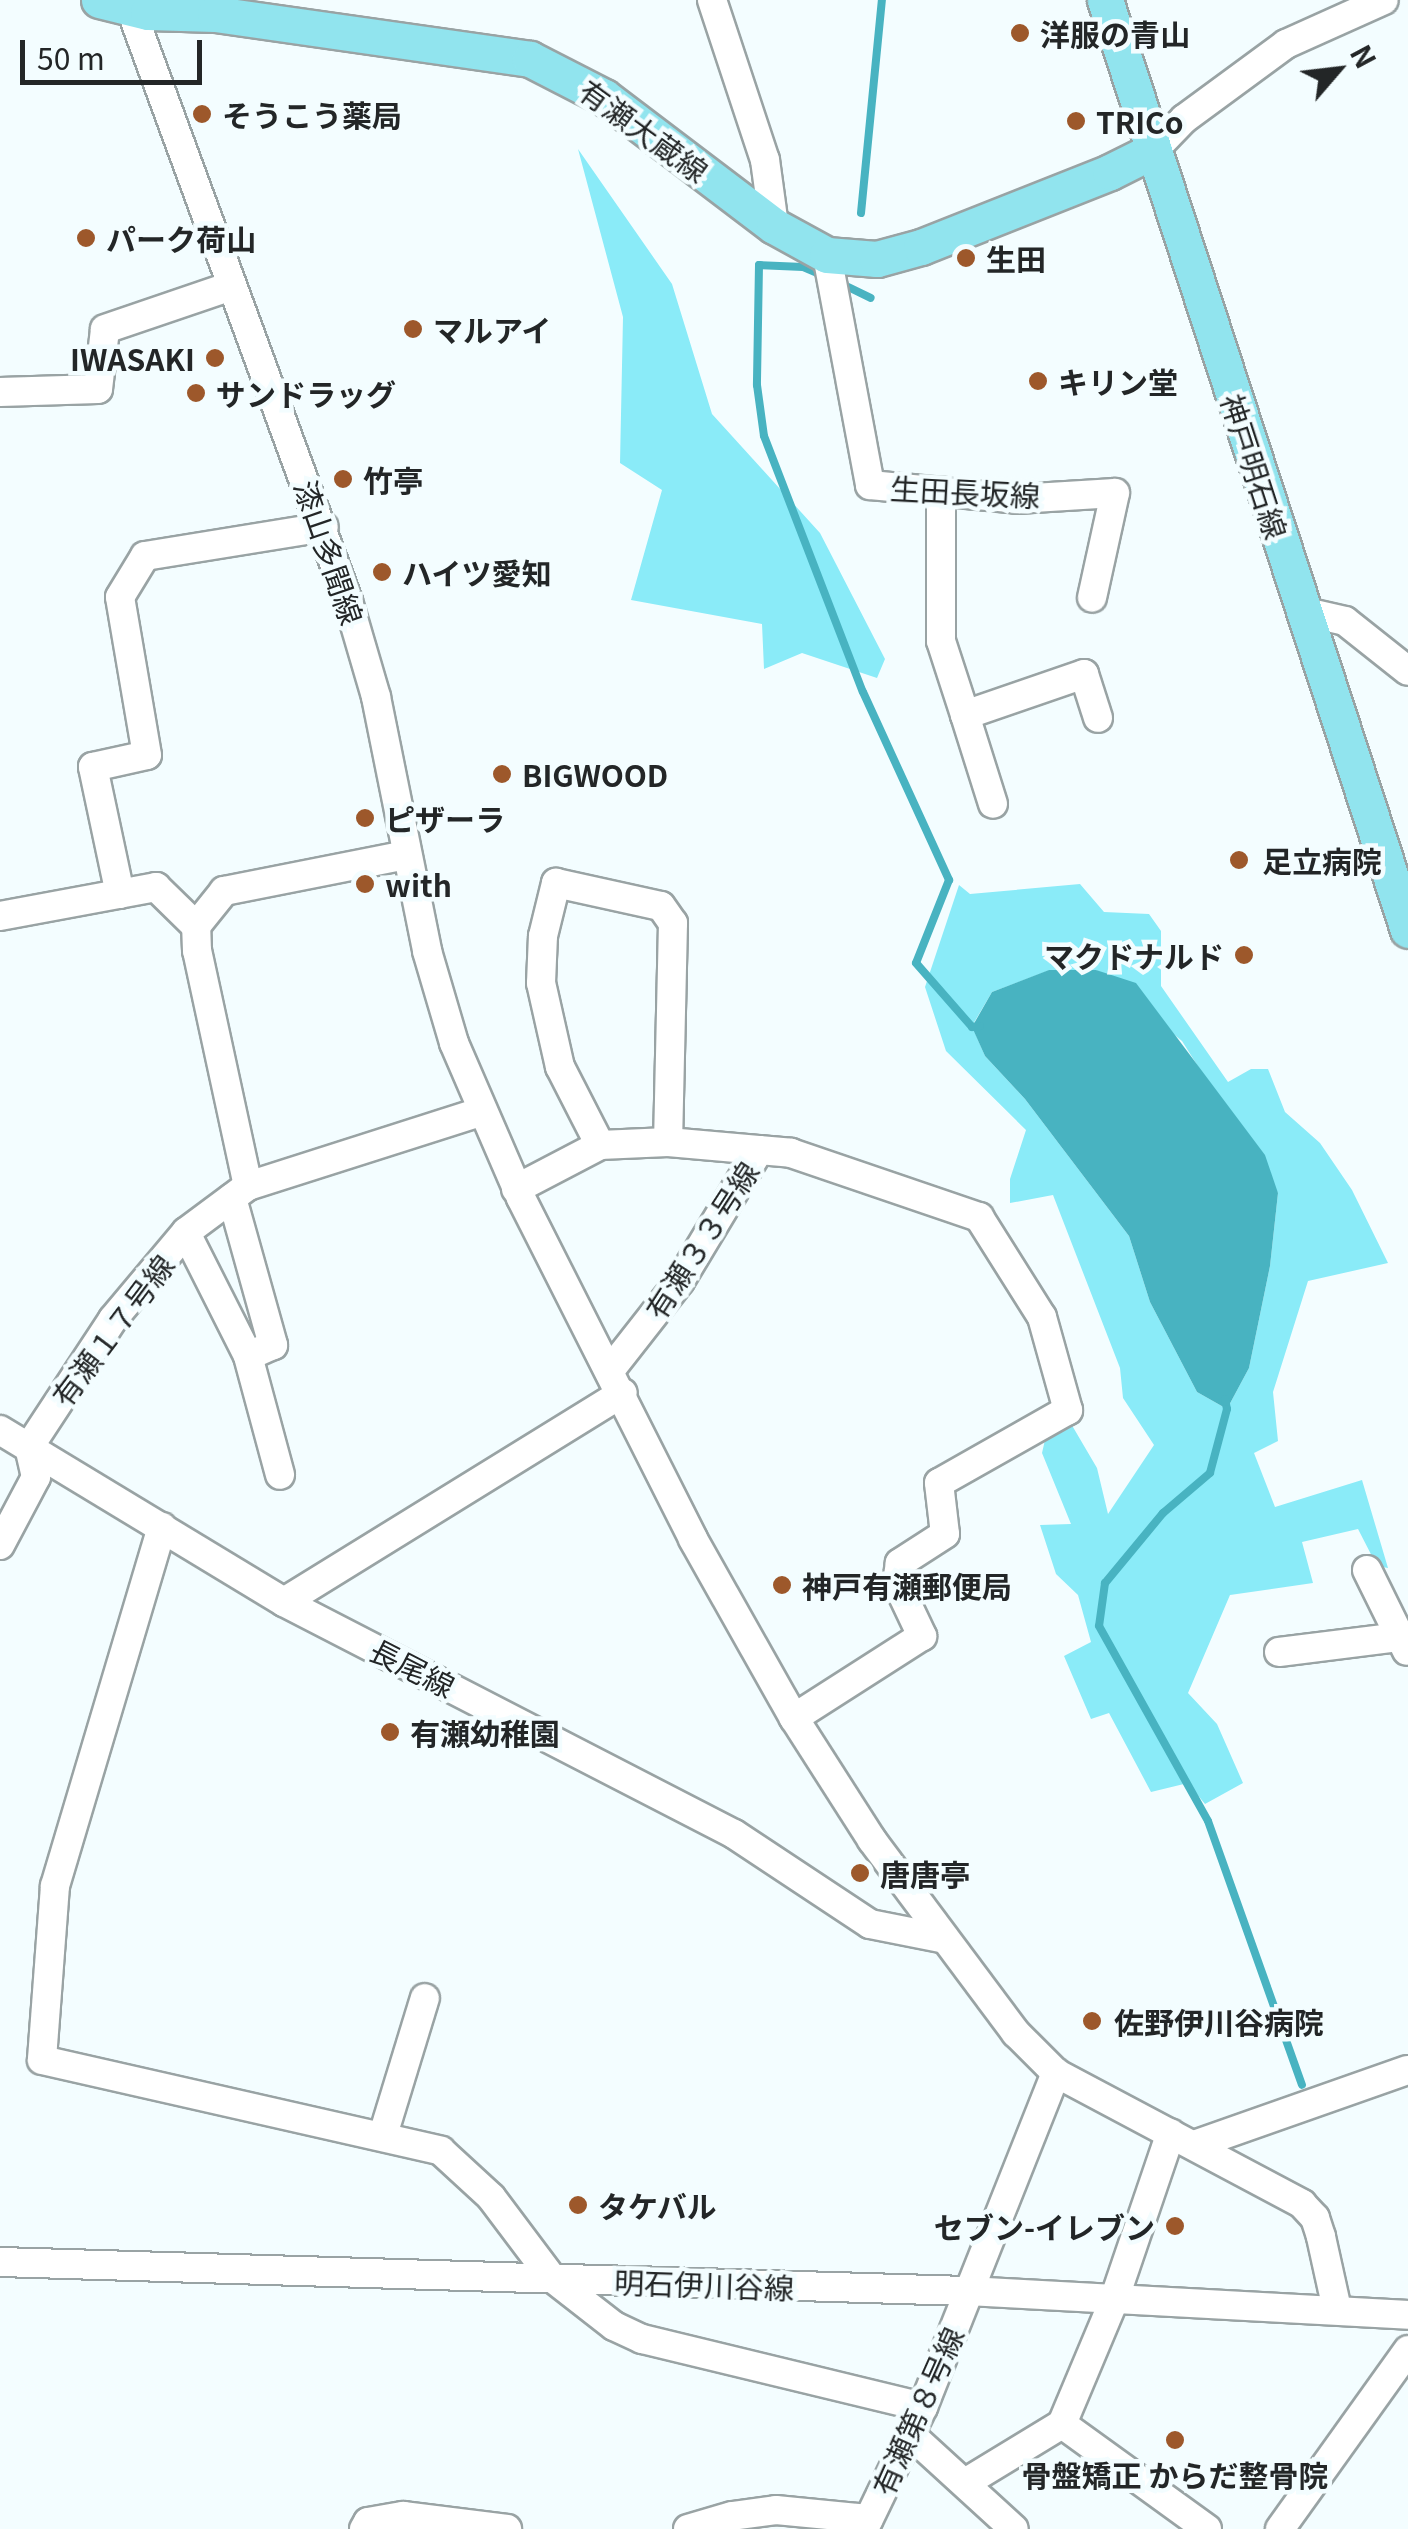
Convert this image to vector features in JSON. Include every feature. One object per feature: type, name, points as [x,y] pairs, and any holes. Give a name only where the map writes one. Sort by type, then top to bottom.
[{"type":"main road","name":"神戸明石線","points":[[1105,0],[1408,930]]},
{"type":"main road","name":"有瀬大蔵線","points":[[115,4],[214,14],[530,59],[604,97],[774,226],[827,255],[877,258],[921,247],[1110,172],[1154,150]]},
{"type":"street","points":[[712,0],[766,160],[774,226]]},
{"type":"street","points":[[1154,150],[1184,119],[1286,44],[1384,0]]},
{"type":"street","name":"漆山多聞線","points":[[115,4],[232,286],[324,526],[376,697],[427,951],[480,1112],[694,1539],[794,1718],[941,1938],[1016,2034],[1056,2073],[1302,2204],[1315,2218],[1337,2308]]},
{"type":"street","name":"生田長坂線","points":[[827,255],[870,485],[1017,498],[1115,493],[1092,598]]},
{"type":"street","points":[[0,392],[98,389],[105,328],[232,286]]},
{"type":"street","points":[[941,492],[941,641],[993,804]]},
{"type":"street","points":[[120,894],[93,767],[147,755],[120,597],[145,556],[324,526]]},
{"type":"street","points":[[1301,611],[1345,621],[1408,671]]},
{"type":"street","points":[[965,715],[1084,674],[1098,718]]},
{"type":"street","points":[[248,1356],[273,1345],[240,1192],[196,951],[196,926],[224,890],[406,856]]},
{"type":"street","points":[[600,1145],[560,1067],[540,984],[543,936],[556,883],[661,906],[674,923],[668,1142]]},
{"type":"street","points":[[0,916],[156,887],[196,926]]},
{"type":"street","name":"有瀬１７号線","points":[[28,1447],[113,1319],[186,1233],[240,1192],[480,1112]]},
{"type":"street","points":[[516,1189],[600,1145],[668,1142],[759,1150]]},
{"type":"street","name":"有瀬３３号線","points":[[617,1381],[759,1150],[790,1152],[979,1217],[1042,1317],[1068,1410],[939,1483],[946,1534],[900,1562],[897,1582],[922,1636],[794,1718]]},
{"type":"street","points":[[186,1233],[248,1356],[280,1475]]},
{"type":"street","points":[[284,1602],[617,1381]]},
{"type":"street","name":"長尾線","points":[[0,1430],[284,1602],[734,1834],[870,1924],[941,1938]]},
{"type":"street","points":[[0,1545],[36,1478],[28,1447]]},
{"type":"street","points":[[162,1527],[55,1886],[42,2060],[441,2151],[491,2197],[551,2277],[614,2326],[642,2338],[923,2407]]},
{"type":"street","points":[[1280,1652],[1404,1645],[1367,1570]]},
{"type":"street","points":[[382,2135],[425,1998]]},
{"type":"street","points":[[965,2483],[1062,2424],[1184,2139],[1408,2070]]},
{"type":"street","name":"有瀬第８号線","points":[[866,2524],[923,2407],[1056,2073]]},
{"type":"street","name":"明石伊川谷線","points":[[0,2262],[968,2291],[1337,2308],[1408,2316]]},
{"type":"street","points":[[1280,2529],[1408,2350]]},
{"type":"street","points":[[1062,2424],[1207,2529]]},
{"type":"street","points":[[911,2434],[1014,2529]]},
{"type":"street","points":[[688,2529],[732,2516],[776,2510],[866,2524]]},
{"type":"street","points":[[364,2529],[368,2522],[403,2516],[506,2529]]},
{"type":"shaded area","points":[[578,149],[672,284],[712,414],[820,533],[885,659],[877,678],[802,653],[764,669],[762,624],[631,600],[662,490],[620,463],[623,317]]},
{"type":"shaded area","points":[[1080,884],[1104,912],[1149,914],[1161,931],[1161,986],[1228,1082],[1251,1069],[1268,1069],[1285,1112],[1320,1143],[1352,1190],[1388,1263],[1308,1281],[1273,1392],[1278,1441],[1254,1453],[1275,1507],[1362,1480],[1388,1568],[1377,1566],[1358,1529],[1302,1542],[1313,1583],[1230,1595],[1188,1693],[1217,1724],[1243,1783],[1205,1804],[1188,1783],[1151,1792],[1109,1713],[1091,1719],[1064,1656],[1091,1642],[1078,1595],[1056,1574],[1040,1525],[1071,1524],[1042,1453],[1047,1431],[1070,1422],[1097,1468],[1108,1514],[1154,1445],[1123,1398],[1120,1368],[1053,1195],[1010,1203],[1010,1179],[1026,1130],[946,1051],[925,987],[959,885],[970,894]],"holes":[[[1050,970],[1096,970],[1182,1041],[1278,1193],[1270,1266],[1249,1368],[1227,1409],[1197,1392],[1150,1302],[1129,1236],[1025,1099],[985,1056],[972,1026],[992,992]]]},
{"type":"shaded area","points":[[1049,970],[1096,970],[1136,983],[1265,1155],[1278,1193],[1270,1266],[1249,1368],[1227,1409],[1197,1392],[1150,1302],[1129,1236],[1025,1099],[985,1056],[972,1027],[992,992]]},
{"type":"waterway","points":[[861,213],[882,0]]},
{"type":"waterway","points":[[822,275],[803,267],[759,265],[757,385],[764,436],[863,692],[949,880],[916,963],[972,1027],[980,1026]]},
{"type":"waterway","points":[[840,283],[871,298]]},
{"type":"waterway","points":[[1225,1399],[1227,1409],[1210,1473],[1163,1513],[1105,1583],[1099,1626],[1208,1821],[1302,2085]]},
{"type":"place","name":"洋服の青山","points":[[1020,33]]},
{"type":"place","name":"そうこう薬局","points":[[202,114]]},
{"type":"place","name":"TRICo","points":[[1076,121]]},
{"type":"place","name":"パーク荷山","points":[[86,238]]},
{"type":"place","name":"生田","points":[[966,258]]},
{"type":"place","name":"マルアイ","points":[[413,329]]},
{"type":"place","name":"IWASAKI","points":[[215,358]]},
{"type":"place","name":"キリン堂","points":[[1038,381]]},
{"type":"place","name":"サンドラッグ","points":[[196,393]]},
{"type":"place","name":"竹亭","points":[[343,479]]},
{"type":"place","name":"ハイツ愛知","points":[[382,572]]},
{"type":"place","name":"BIGWOOD","points":[[502,774]]},
{"type":"place","name":"ピザーラ","points":[[365,818]]},
{"type":"place","name":"足立病院","points":[[1239,860]]},
{"type":"place","name":"with","points":[[365,884]]},
{"type":"place","name":"マクドナルド","points":[[1244,955]]},
{"type":"place","name":"神戸有瀬郵便局","points":[[782,1585]]},
{"type":"place","name":"有瀬幼稚園","points":[[390,1732]]},
{"type":"place","name":"唐唐亭","points":[[860,1873]]},
{"type":"place","name":"佐野伊川谷病院","points":[[1092,2021]]},
{"type":"place","name":"タケバル","points":[[578,2205]]},
{"type":"place","name":"セブン-イレブン","points":[[1175,2226]]},
{"type":"place","name":"骨盤矯正 からだ整骨院","points":[[1175,2440]]}]
